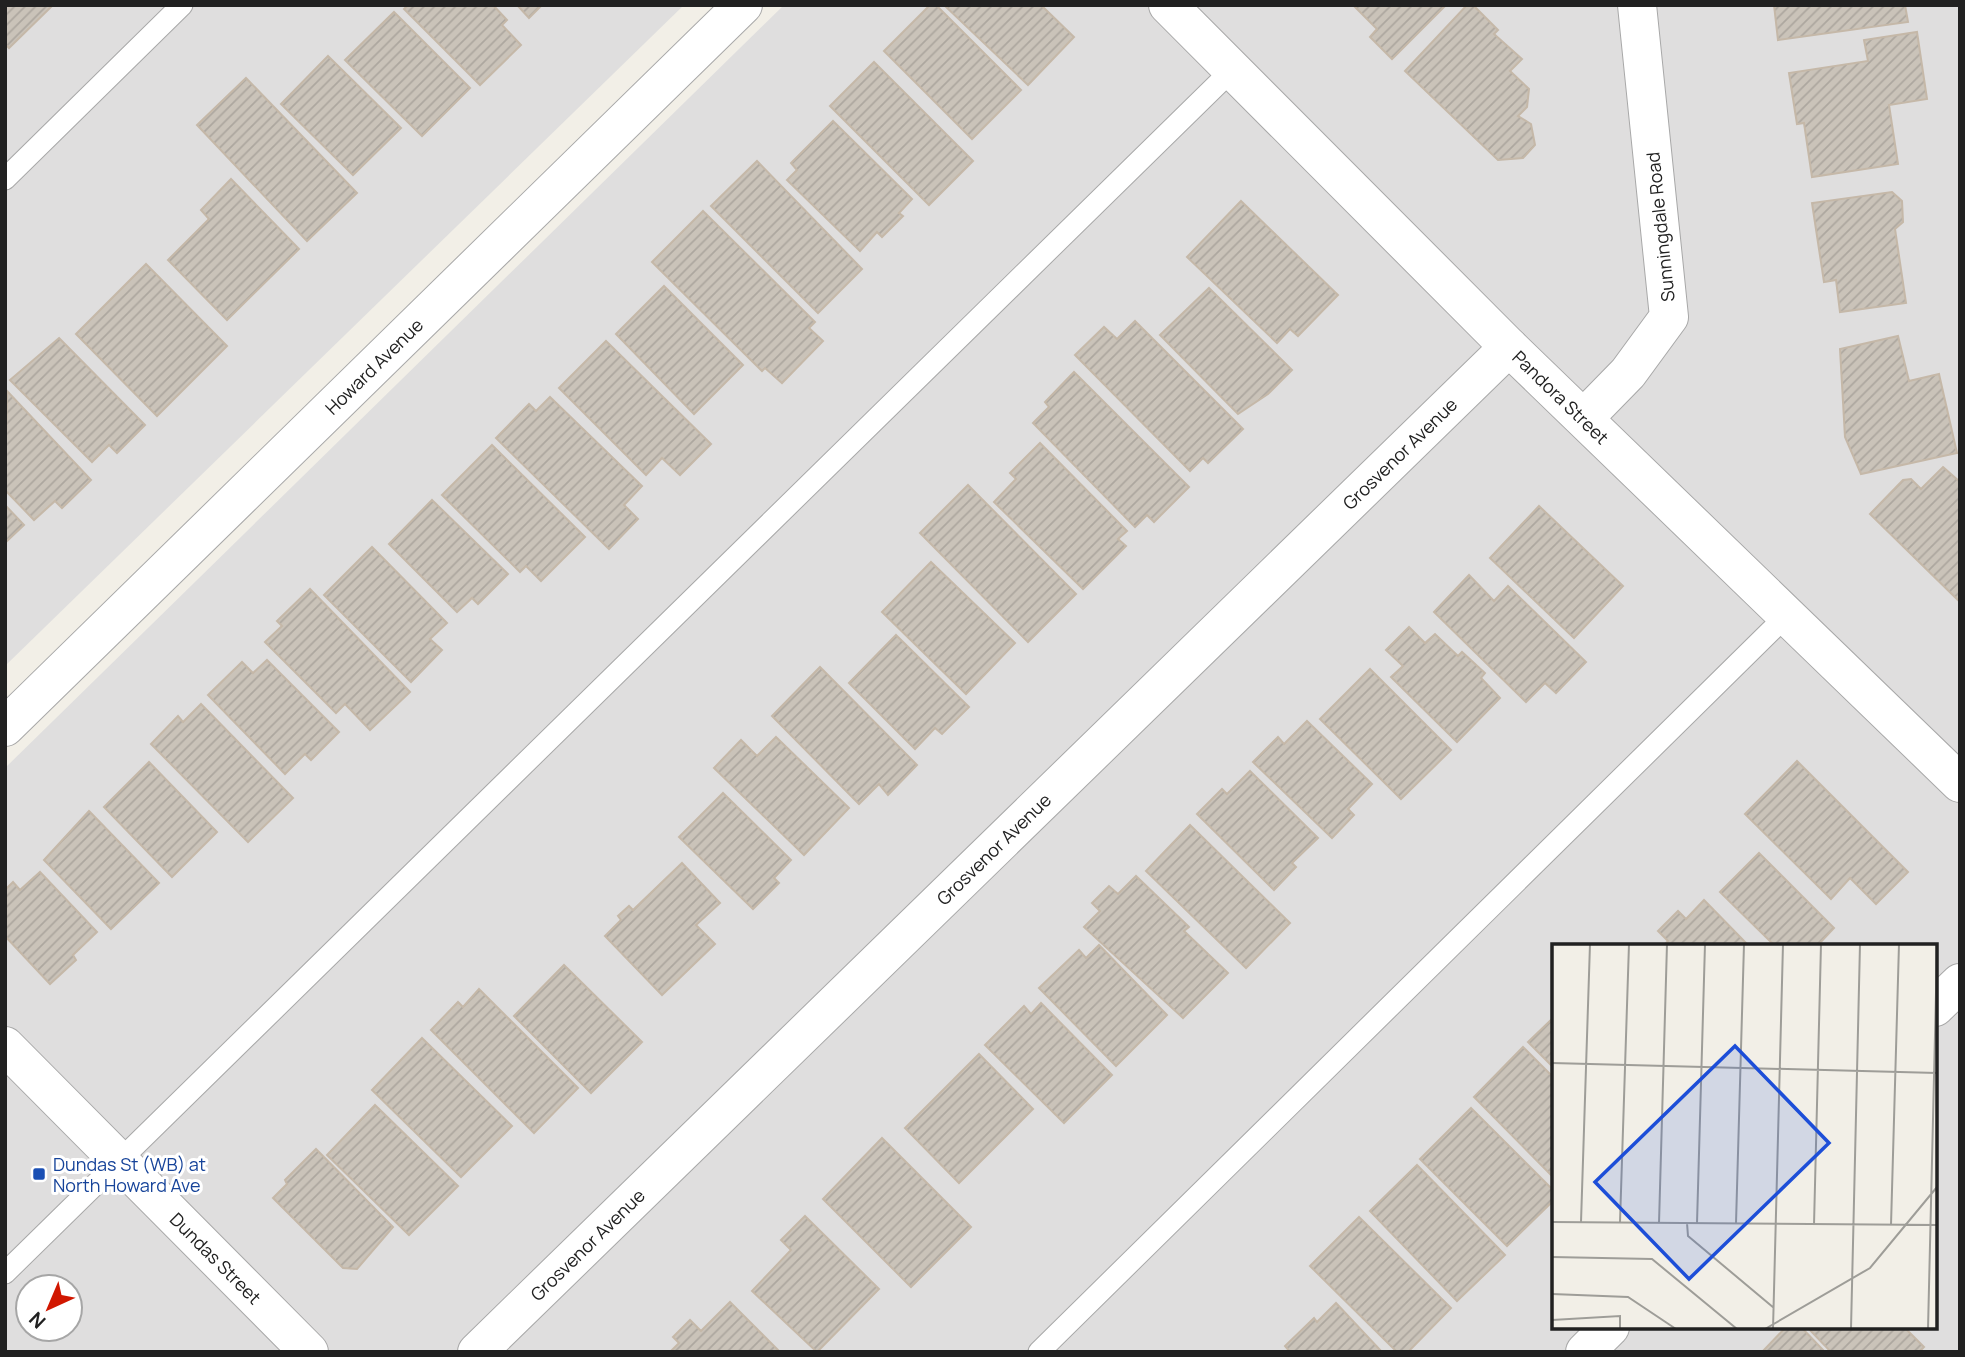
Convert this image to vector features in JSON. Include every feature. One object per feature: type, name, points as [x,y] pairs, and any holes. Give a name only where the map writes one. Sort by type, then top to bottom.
[{"type":"street","name":"Howard Avenue","points":[[5,727],[743,5]]},
{"type":"street","name":"Pandora Street","points":[[1168,5],[1509,347],[1960,783]]},
{"type":"street","name":"Sunningdale Road","points":[[1584,418],[1628,373],[1669,317],[1637,5]]},
{"type":"street","name":"Grosvenor Avenue","points":[[477,1352],[1509,347]]},
{"type":"street","points":[[1937,1005],[1960,983]]},
{"type":"street","name":"Dundas Street","points":[[5,1046],[309,1352]]},
{"type":"street","points":[[1585,1352],[1608,1329]]},
{"type":"lane","points":[[5,179],[182,5]]},
{"type":"lane","points":[[5,1273],[1232,70]]},
{"type":"lane","points":[[1039,1352],[1788,614]]},
{"type":"shaded area","points":[[5,5],[684,5],[5,666]]},
{"type":"shaded area","points":[[784,5],[1960,5],[1960,1352],[5,1352],[5,768]]},
{"type":"building","points":[[5,5],[53,5],[9,48],[5,44]]},
{"type":"building","points":[[408,5],[493,5],[507,20],[502,25],[521,45],[480,85],[404,9]]},
{"type":"building","points":[[517,5],[542,5],[529,18]]},
{"type":"building","points":[[930,5],[936,5],[1021,90],[972,139],[884,51]]},
{"type":"building","points":[[944,5],[1041,5],[1074,37],[1028,85]]},
{"type":"building","points":[[1353,5],[1446,5],[1392,59],[1370,37],[1377,29]]},
{"type":"building","points":[[1467,5],[1473,5],[1498,30],[1494,34],[1522,59],[1510,71],[1529,89],[1527,107],[1518,116],[1531,124],[1535,145],[1523,158],[1498,160],[1405,71]]},
{"type":"building","points":[[1774,5],[1905,5],[1908,22],[1778,40]]},
{"type":"building","points":[[394,12],[470,88],[422,136],[345,60]]},
{"type":"building","points":[[1917,32],[1927,99],[1889,105],[1898,164],[1812,177],[1804,123],[1797,124],[1789,73],[1868,61],[1864,40]]},
{"type":"building","points":[[328,56],[401,128],[353,175],[281,104]]},
{"type":"building","points":[[874,62],[973,161],[929,205],[830,106]]},
{"type":"building","points":[[246,78],[357,193],[307,241],[197,125]]},
{"type":"building","points":[[833,121],[912,199],[899,213],[903,216],[882,237],[877,232],[860,251],[787,180],[797,170],[791,163]]},
{"type":"building","points":[[757,161],[862,269],[818,313],[711,206]]},
{"type":"building","points":[[231,179],[299,249],[227,320],[168,260],[209,219],[201,210]]},
{"type":"building","points":[[1892,192],[1902,201],[1903,222],[1895,229],[1906,303],[1840,312],[1836,280],[1824,282],[1812,203]]},
{"type":"building","points":[[1241,201],[1338,295],[1298,336],[1290,329],[1277,343],[1187,257]]},
{"type":"building","points":[[703,211],[815,322],[809,328],[823,341],[782,383],[765,368],[762,371],[652,262]]},
{"type":"building","points":[[146,264],[227,346],[157,416],[76,334]]},
{"type":"building","points":[[664,286],[743,365],[694,414],[616,334]]},
{"type":"building","points":[[1209,288],[1292,370],[1268,394],[1238,414],[1160,335]]},
{"type":"building","points":[[1135,321],[1243,429],[1208,463],[1203,458],[1190,471],[1075,355],[1104,327],[1117,339]]},
{"type":"building","points":[[1898,336],[1909,381],[1939,374],[1957,453],[1861,474],[1845,437],[1840,349]]},
{"type":"building","points":[[59,338],[145,425],[117,453],[109,445],[92,462],[10,380]]},
{"type":"building","points":[[606,341],[711,444],[680,475],[662,458],[646,475],[559,388]]},
{"type":"building","points":[[1074,372],[1189,487],[1154,522],[1147,515],[1135,527],[1033,423],[1049,407],[1045,402]]},
{"type":"building","points":[[7,391],[91,480],[62,508],[55,501],[34,520],[5,490]]},
{"type":"building","points":[[550,397],[642,486],[624,505],[638,519],[609,549],[496,438],[529,404],[536,411]]},
{"type":"building","points":[[1040,443],[1127,531],[1118,539],[1126,546],[1083,589],[994,502],[1016,479],[1010,473]]},
{"type":"building","points":[[492,445],[585,537],[541,581],[526,566],[520,572],[442,495]]},
{"type":"building","points":[[1943,467],[1960,482],[1960,602],[1870,514],[1903,480],[1911,479],[1921,489]]},
{"type":"building","points":[[968,485],[1076,594],[1028,642],[920,533]]},
{"type":"building","points":[[432,500],[508,574],[478,604],[472,598],[457,612],[389,544]]},
{"type":"building","points":[[5,505],[24,525],[5,543]]},
{"type":"building","points":[[1539,506],[1623,586],[1574,638],[1490,558]]},
{"type":"building","points":[[372,547],[447,623],[430,639],[442,650],[411,682],[324,595]]},
{"type":"building","points":[[931,562],[1015,643],[966,694],[882,612]]},
{"type":"building","points":[[1469,575],[1494,601],[1508,586],[1586,662],[1556,693],[1545,683],[1526,702],[1434,612]]},
{"type":"building","points":[[310,589],[410,692],[370,730],[345,704],[336,713],[265,642],[282,626],[277,621]]},
{"type":"building","points":[[1409,627],[1425,643],[1435,634],[1458,656],[1462,652],[1485,673],[1481,678],[1500,698],[1457,742],[1391,677],[1403,666],[1386,650]]},
{"type":"building","points":[[896,635],[969,707],[942,734],[935,728],[915,749],[849,683]]},
{"type":"building","points":[[267,660],[339,732],[311,760],[305,754],[285,774],[208,695],[242,662],[253,673]]},
{"type":"building","points":[[820,667],[917,765],[888,795],[879,784],[859,804],[772,716]]},
{"type":"building","points":[[1370,669],[1451,750],[1401,799],[1320,719]]},
{"type":"building","points":[[201,704],[293,798],[248,842],[151,744],[178,716],[183,722]]},
{"type":"building","points":[[1307,721],[1372,784],[1348,809],[1354,815],[1332,838],[1253,762],[1278,737],[1284,744]]},
{"type":"building","points":[[776,737],[849,808],[804,855],[714,768],[741,740],[757,756]]},
{"type":"building","points":[[1797,761],[1908,872],[1876,904],[1850,878],[1831,899],[1745,814]]},
{"type":"building","points":[[149,762],[217,832],[172,877],[104,807]]},
{"type":"building","points":[[1250,771],[1318,838],[1292,863],[1296,867],[1274,890],[1197,814],[1222,789],[1227,794]]},
{"type":"building","points":[[723,793],[791,860],[774,878],[779,883],[753,909],[679,837]]},
{"type":"building","points":[[89,811],[159,883],[111,929],[44,860]]},
{"type":"building","points":[[1190,825],[1290,923],[1246,968],[1146,871]]},
{"type":"building","points":[[1759,853],[1834,928],[1819,944],[1773,944],[1720,892]]},
{"type":"building","points":[[682,863],[720,903],[696,925],[715,944],[662,995],[605,936],[621,920],[618,916],[629,906],[633,910]]},
{"type":"building","points":[[40,872],[97,932],[73,955],[76,960],[50,984],[5,936],[5,890],[13,882],[20,890]]},
{"type":"building","points":[[1136,876],[1189,927],[1184,931],[1228,973],[1183,1018],[1084,927],[1100,911],[1092,903],[1109,886],[1118,894]]},
{"type":"building","points":[[1704,900],[1747,944],[1665,944],[1668,941],[1658,931],[1678,911],[1686,919]]},
{"type":"building","points":[[1099,945],[1167,1015],[1116,1066],[1039,988],[1079,950],[1086,958]]},
{"type":"building","points":[[564,965],[642,1042],[591,1093],[514,1016]]},
{"type":"building","points":[[479,989],[578,1088],[534,1133],[431,1030],[458,1002],[463,1007]]},
{"type":"building","points":[[1041,1003],[1112,1075],[1064,1123],[985,1045],[1024,1006],[1031,1014]]},
{"type":"building","points":[[1552,1019],[1552,1066],[1528,1042]]},
{"type":"building","points":[[422,1038],[512,1126],[461,1177],[372,1090]]},
{"type":"building","points":[[1523,1047],[1552,1076],[1552,1176],[1474,1097]]},
{"type":"building","points":[[979,1054],[1033,1109],[959,1183],[905,1128]]},
{"type":"building","points":[[375,1105],[458,1186],[409,1235],[327,1155]]},
{"type":"building","points":[[1471,1108],[1552,1189],[1552,1202],[1507,1246],[1420,1159]]},
{"type":"building","points":[[882,1138],[971,1227],[911,1287],[823,1199]]},
{"type":"building","points":[[316,1149],[393,1227],[357,1269],[343,1268],[273,1198],[287,1184],[285,1180]]},
{"type":"building","points":[[1417,1165],[1505,1255],[1457,1301],[1370,1211]]},
{"type":"building","points":[[805,1216],[879,1289],[817,1352],[752,1291],[791,1250],[781,1240]]},
{"type":"building","points":[[1359,1217],[1451,1308],[1408,1352],[1397,1352],[1310,1266]]},
{"type":"building","points":[[730,1302],[780,1352],[670,1352],[679,1343],[673,1337],[690,1320],[701,1331]]},
{"type":"building","points":[[1336,1303],[1382,1352],[1290,1352],[1285,1346],[1314,1318],[1317,1322]]},
{"type":"building","points":[[1784,1329],[1803,1329],[1825,1352],[1762,1352]]},
{"type":"building","points":[[1809,1329],[1906,1329],[1924,1347],[1919,1352],[1831,1352]]},
{"type":"place","name":"Dundas St (WB) at North Howard Ave","points":[[39,1174]]}]
